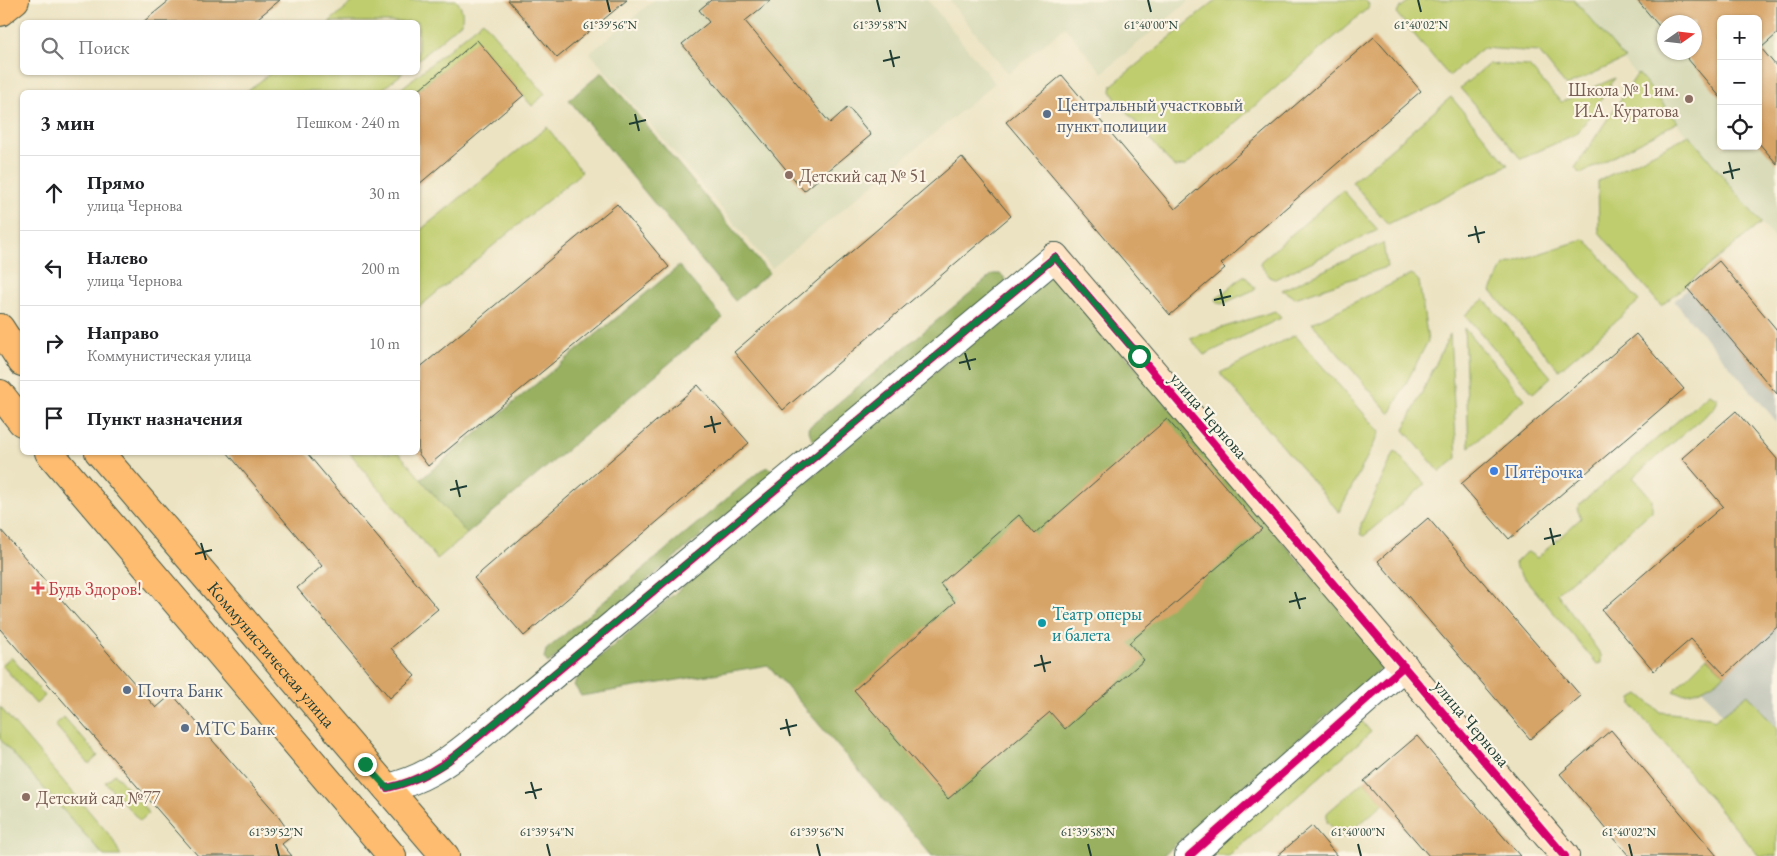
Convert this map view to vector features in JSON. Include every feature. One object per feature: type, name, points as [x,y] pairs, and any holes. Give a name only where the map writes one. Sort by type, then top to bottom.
[{"type":"main road","points":[[0,12],[14,0]]},
{"type":"main road","points":[[0,328],[20,359]]},
{"type":"main road","points":[[0,394],[20,419]]},
{"type":"main road","points":[[52,455],[392,856]]},
{"type":"main road","name":"Коммунистическая улица","points":[[102,455],[445,856]]},
{"type":"street","name":"улица Чернова","points":[[387,788],[406,784],[424,776],[470,744],[1055,257],[1564,856]]},
{"type":"street","points":[[1189,856],[1404,666]]},
{"type":"shaded area","name":"Детский сад № 51","points":[[654,0],[928,0],[995,83],[772,268],[590,53]]},
{"type":"shaded area","points":[[949,0],[1190,0],[1102,73],[1065,27],[1008,74]]},
{"type":"shaded area","name":"Школа № 1 им. И.А. Куратова","points":[[1573,0],[1777,0],[1777,242]]},
{"type":"shaded area","points":[[1719,261],[1777,330],[1777,422],[1674,301]]},
{"type":"shaded area","points":[[1777,593],[1777,782],[1690,674]]},
{"type":"shaded area","name":"Детский сад №77","points":[[0,739],[104,856],[0,856]]},
{"type":"green space","points":[[355,0],[456,0],[462,11],[461,23],[420,58],[420,20],[331,20]]},
{"type":"green space","points":[[1216,0],[1365,0],[1369,4],[1368,8],[1185,166],[1174,167],[1115,98],[1111,91],[1112,85]]},
{"type":"green space","points":[[1410,0],[1574,0],[1625,59],[1566,86],[1539,52],[1483,48],[1449,76],[1397,14],[1399,9]]},
{"type":"green space","points":[[483,21],[545,94],[532,106],[477,41],[418,90],[399,90],[420,75],[420,73]]},
{"type":"green space","points":[[1489,64],[1529,66],[1561,102],[1615,78],[1578,133],[1521,159],[1460,88]]},
{"type":"green space","points":[[602,72],[769,273],[735,301],[569,100]]},
{"type":"green space","points":[[1638,73],[1678,122],[1581,174],[1575,168]]},
{"type":"green space","points":[[268,75],[400,75],[382,90],[249,90]]},
{"type":"green space","points":[[1451,97],[1508,165],[1388,224],[1352,182]]},
{"type":"green space","points":[[547,127],[582,172],[420,306],[420,230]]},
{"type":"green space","points":[[1689,135],[1761,223],[1661,306],[1599,232],[1598,181]]},
{"type":"green space","points":[[1343,190],[1378,230],[1275,279],[1271,278],[1260,265],[1261,261]]},
{"type":"green space","points":[[1585,239],[1639,301],[1559,370],[1491,291],[1504,265]]},
{"type":"green space","points":[[1383,243],[1387,267],[1295,298],[1282,290]]},
{"type":"green space","points":[[679,266],[723,318],[467,534],[421,479]]},
{"type":"green space","points":[[993,274],[1000,274],[1004,277],[1005,283],[817,440],[812,439],[808,428]]},
{"type":"green space","points":[[1412,274],[1419,281],[1428,341],[1390,414],[1312,323]]},
{"type":"green space","points":[[1048,276],[1065,284],[1374,650],[1382,668],[1162,856],[932,856],[768,665],[581,696],[574,685],[580,674]]},
{"type":"green space","points":[[1243,276],[1256,289],[1222,304],[1218,303],[1216,299]]},
{"type":"green space","points":[[1484,299],[1551,377],[1533,393],[1465,315]]},
{"type":"green space","points":[[1275,311],[1281,318],[1204,355],[1190,338]]},
{"type":"green space","points":[[1464,328],[1525,399],[1469,447]]},
{"type":"green space","points":[[1450,334],[1457,458],[1440,472],[1404,430]]},
{"type":"green space","points":[[1295,335],[1380,432],[1339,512],[1220,373]]},
{"type":"green space","points":[[1709,394],[1717,398],[1714,408],[1633,477],[1652,499],[1652,511],[1557,593],[1601,655],[1601,663],[1597,664],[1516,568],[1515,563],[1528,552],[1537,558],[1581,518],[1577,509],[1579,505]]},
{"type":"green space","points":[[1395,451],[1425,484],[1364,536],[1361,534],[1361,524]]},
{"type":"green space","points":[[352,455],[401,455],[467,534],[437,559]]},
{"type":"green space","points":[[769,467],[775,474],[548,663],[544,658],[546,650],[761,470]]},
{"type":"green space","points":[[11,657],[45,696],[36,704],[2,665]]},
{"type":"green space","points":[[1707,657],[1725,675],[1700,690],[1686,694],[1673,691]]},
{"type":"green space","points":[[1639,694],[1660,712],[1709,717],[1714,721],[1748,694],[1777,729],[1777,856],[1759,856],[1632,705],[1632,698]]},
{"type":"green space","points":[[0,707],[112,838],[121,856],[104,856],[0,739]]},
{"type":"green space","points":[[64,717],[98,756],[89,764],[55,725]]},
{"type":"green space","points":[[1360,719],[1371,732],[1229,856],[1203,856]]},
{"type":"green space","points":[[115,774],[149,813],[140,821],[105,782]]},
{"type":"green space","points":[[1364,781],[1384,803],[1346,836],[1342,837],[1327,822],[1327,813]]},
{"type":"building","points":[[170,0],[280,0],[255,20],[145,20]]},
{"type":"building","points":[[508,0],[627,0],[557,58]]},
{"type":"building","points":[[711,0],[771,0],[745,21],[830,123],[848,107],[871,135],[804,191],[682,44],[709,22],[699,10]]},
{"type":"building","points":[[1637,0],[1777,0],[1777,34],[1762,47],[1762,15],[1717,15],[1717,93],[1689,60],[1702,60],[1702,15],[1657,15],[1657,24]]},
{"type":"building","points":[[1374,37],[1421,91],[1221,264],[1225,268],[1170,315],[1006,122],[1062,75],[1175,209]]},
{"type":"building","points":[[477,40],[524,95],[420,183],[419,90]]},
{"type":"building","points":[[1762,49],[1777,67],[1777,164],[1762,147]]},
{"type":"building","points":[[962,157],[1011,216],[783,410],[734,352]]},
{"type":"building","points":[[617,204],[669,267],[428,466],[420,455],[420,367]]},
{"type":"building","points":[[1719,261],[1777,330],[1777,394],[1687,288]]},
{"type":"building","points":[[1636,334],[1684,389],[1509,539],[1461,484]]},
{"type":"building","points":[[698,385],[749,443],[524,636],[474,578]]},
{"type":"building","points":[[1736,411],[1777,459],[1777,627],[1725,675],[1691,639],[1654,671],[1602,610],[1723,506],[1682,458]]},
{"type":"building","name":"Театр оперы и балета","points":[[1167,419],[1262,529],[1129,643],[1144,660],[1065,729],[1050,712],[948,799],[854,690],[955,602],[940,584],[1019,515],[1035,534]]},
{"type":"building","points":[[230,455],[309,455],[438,609],[391,648],[415,676],[390,698],[297,588],[322,566]]},
{"type":"building","points":[[1428,518],[1581,696],[1530,739],[1378,561]]},
{"type":"building","points":[[0,529],[156,708],[172,694],[275,812],[292,836],[282,844],[292,856],[198,856],[0,629]]},
{"type":"building","points":[[1611,730],[1717,856],[1629,856],[1560,774]]},
{"type":"building","points":[[1417,736],[1520,856],[1429,856],[1364,781]]},
{"type":"building","points":[[1312,826],[1337,856],[1277,856]]},
{"type":"cycle path","points":[[387,788],[421,777],[451,759],[470,744],[1055,257],[1565,856]]},
{"type":"cycle path","points":[[1189,856],[1404,666]]},
{"type":"place","name":"Школа № 1 им. И.А. Куратова","points":[[1689,99]]},
{"type":"place","name":"Центральный участковый пункт полиции","points":[[1047,114]]},
{"type":"place","name":"Детский сад № 51","points":[[789,175]]},
{"type":"place","name":"Пятёрочка","points":[[1494,471]]},
{"type":"place","name":"Будь Здоров!","points":[[38,588]]},
{"type":"place","name":"Театр оперы и балета","points":[[1042,623]]},
{"type":"place","name":"Почта Банк","points":[[127,690]]},
{"type":"place","name":"МТС Банк","points":[[185,728]]},
{"type":"place","name":"Детский сад №77","points":[[26,797]]},
{"type":"route","points":[[365,764],[387,788],[406,784],[446,763],[1055,257],[1139,356]]}]
